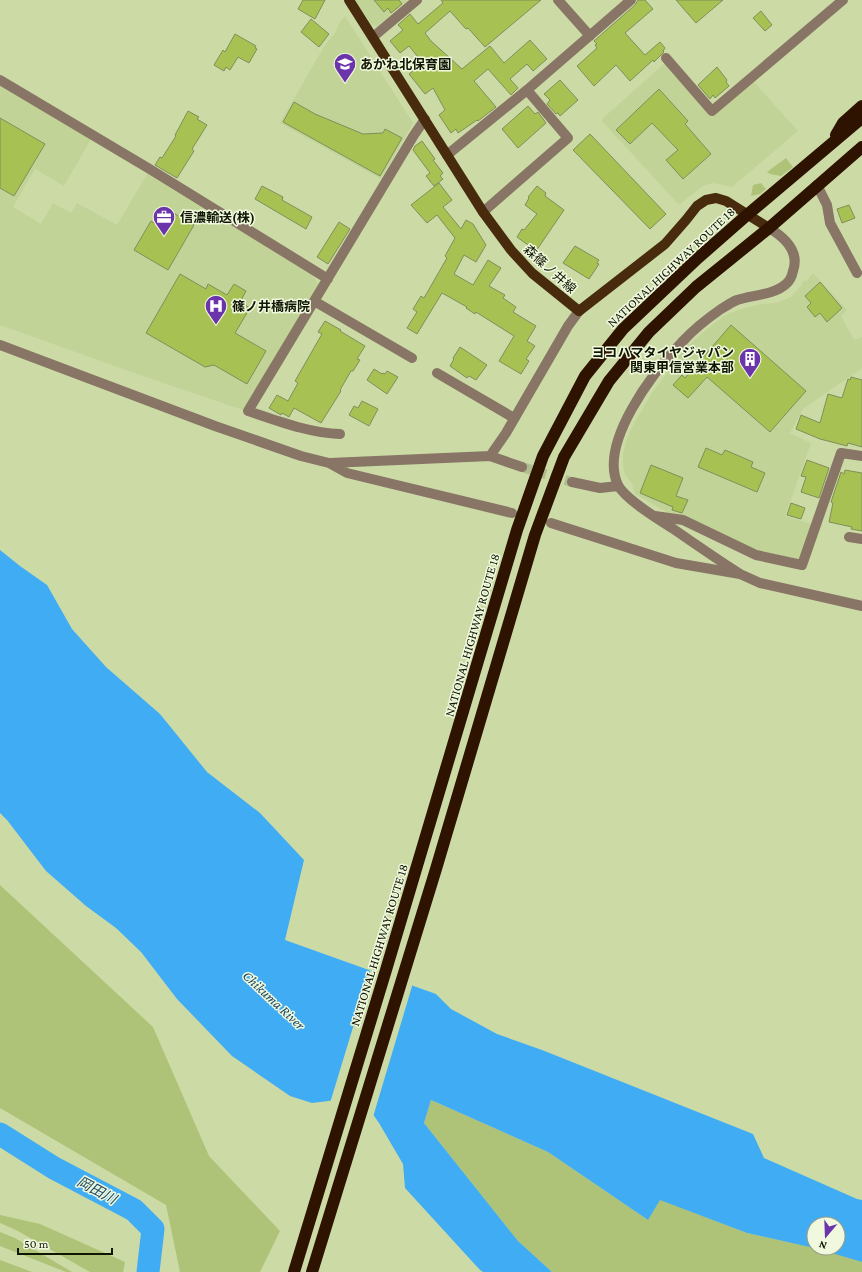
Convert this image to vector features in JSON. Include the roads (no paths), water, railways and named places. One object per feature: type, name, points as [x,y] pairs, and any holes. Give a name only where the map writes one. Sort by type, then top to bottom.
[{"type":"highway","points":[[832,143],[843,123],[862,106]]},
{"type":"highway","name":"NATIONAL HIGHWAY ROUTE 18","points":[[294,1272],[517,530],[543,456],[586,376],[623,329],[698,258],[862,118]]},
{"type":"highway","points":[[312,1272],[436,869],[535,535],[564,457],[609,381],[649,332],[696,287],[769,228],[862,147]]},
{"type":"main road","name":"森篠ノ井線","points":[[349,0],[483,212],[510,250],[532,273],[579,311],[665,244],[697,206],[706,200],[716,198],[726,201],[769,228]]},
{"type":"street","points":[[373,36],[417,0]]},
{"type":"street","points":[[558,0],[590,36]]},
{"type":"street","points":[[447,155],[527,90],[631,0]]},
{"type":"street","points":[[666,58],[712,111],[843,0]]},
{"type":"street","points":[[0,80],[148,168],[328,279]]},
{"type":"street","points":[[483,212],[568,138],[527,90]]},
{"type":"street","points":[[340,434],[308,430],[248,411],[425,119]]},
{"type":"street","points":[[817,185],[827,205],[830,223],[857,273]]},
{"type":"street","points":[[769,228],[781,235],[790,246],[794,256],[795,267],[792,277],[787,284],[776,290],[736,300],[721,309],[682,342],[659,369],[640,395],[628,416],[619,437],[614,452],[614,469],[618,486],[634,503],[740,574],[760,583],[862,606]]},
{"type":"street","points":[[314,301],[412,358]]},
{"type":"street","points":[[490,456],[506,433],[579,311]]},
{"type":"street","points":[[0,345],[215,426],[301,456],[329,463],[347,473],[512,513]]},
{"type":"street","points":[[437,373],[514,418]]},
{"type":"street","points":[[654,516],[684,520],[756,555],[802,564],[840,453],[862,456]]},
{"type":"street","points":[[329,463],[490,456],[522,467]]},
{"type":"street","points":[[572,482],[600,488],[618,486]]},
{"type":"street","points":[[551,523],[676,563],[740,574]]},
{"type":"street","points":[[849,537],[862,539]]},
{"type":"water","name":"Chikuma River","points":[[0,550],[47,585],[72,629],[106,667],[160,714],[207,772],[260,813],[304,860],[285,940],[436,994],[451,1009],[497,1034],[542,1050],[753,1134],[764,1158],[862,1200],[862,1262],[842,1256],[846,1256],[846,1216],[806,1216],[806,1246],[747,1233],[660,1200],[648,1220],[548,1152],[431,1100],[424,1123],[518,1241],[552,1272],[483,1272],[405,1188],[403,1164],[379,1123],[361,1097],[312,1103],[290,1096],[232,1056],[177,999],[141,952],[116,928],[86,906],[46,871],[0,813]]},
{"type":"waterway","name":"岡田川","points":[[0,1134],[54,1168],[134,1210],[153,1229],[148,1272]]},
{"type":"tunnel","points":[[522,467],[572,482]]},
{"type":"place","name":"あかね北保育園","points":[[345,84]]},
{"type":"place","name":"信濃輸送(株)","points":[[164,236]]},
{"type":"place","name":"篠ノ井橋病院","points":[[216,326]]},
{"type":"place","name":"ヨコハマタイヤジャパン 関東甲信営業本部","points":[[750,378]]}]
